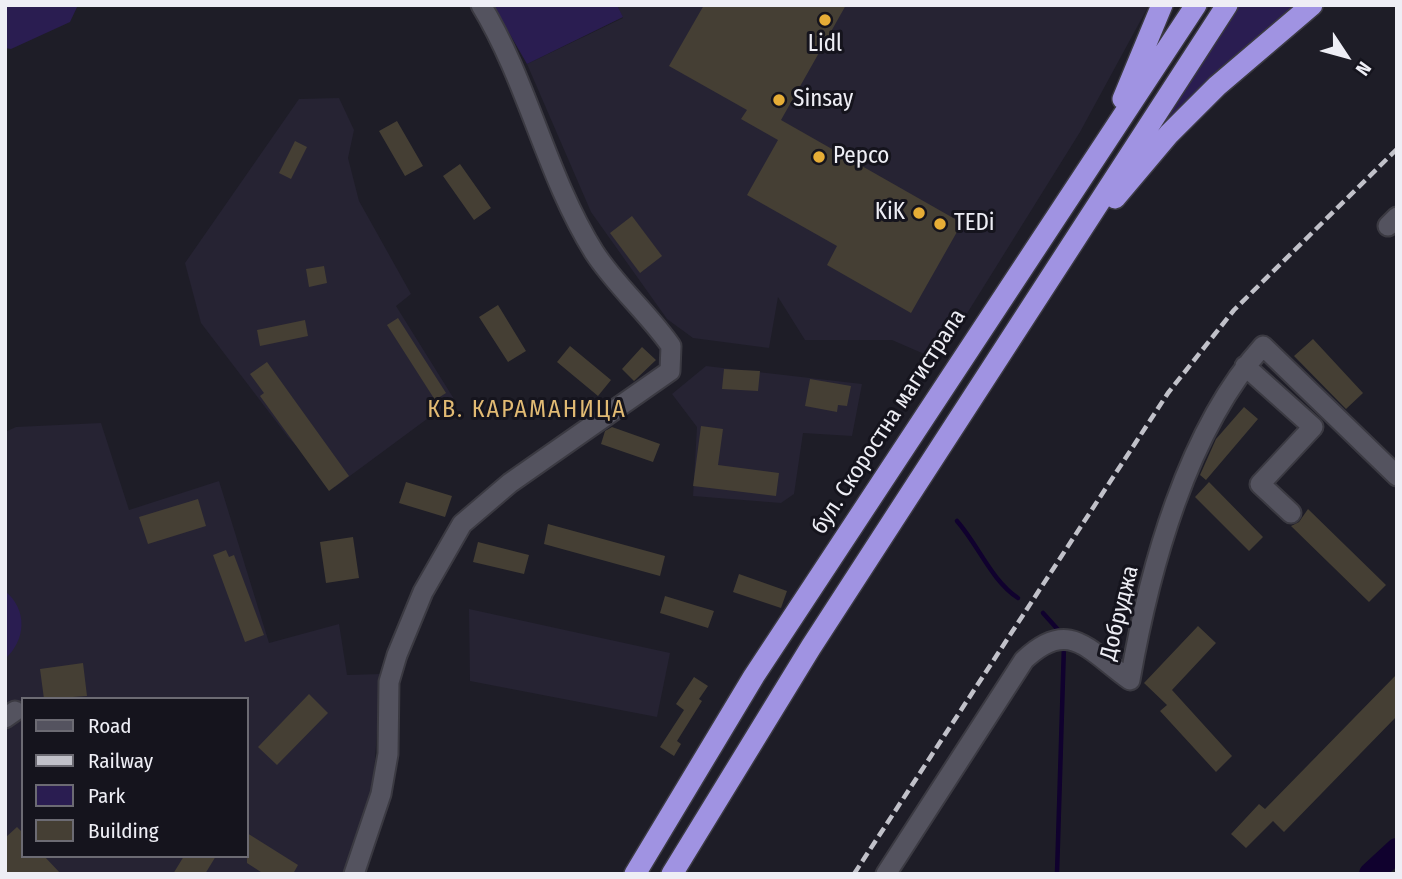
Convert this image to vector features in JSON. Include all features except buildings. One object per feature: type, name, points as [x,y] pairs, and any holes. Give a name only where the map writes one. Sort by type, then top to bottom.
[{"type":"highway","points":[[1103,146],[1161,5]]},
{"type":"highway","name":"бул. Скоростна магистрала","points":[[635,874],[754,676],[1196,5]]},
{"type":"highway","points":[[671,874],[804,658],[1227,5]]},
{"type":"highway","points":[[1054,269],[1169,134],[1217,86],[1312,5]]},
{"type":"street","points":[[354,874],[381,794],[388,754],[389,682],[397,655],[424,592],[463,524],[510,483],[670,371],[671,346],[594,252],[570,204],[497,32],[481,5]]},
{"type":"street","name":"Добруджа","points":[[886,874],[1024,660],[1038,646],[1063,638],[1129,680],[1140,622],[1167,530],[1204,432],[1245,366],[1263,346],[1397,476]]},
{"type":"street","points":[[1245,366],[1312,427],[1260,484],[1291,513]]},
{"type":"shaded area","points":[[617,5],[1149,5],[1080,132],[938,360],[892,340],[805,340],[778,297],[769,348],[693,338],[667,319],[591,212],[527,64],[623,18]]},
{"type":"shaded area","points":[[339,98],[354,130],[348,158],[359,201],[411,294],[396,306],[454,399],[335,487],[288,437],[201,323],[185,263],[299,99]]},
{"type":"shaded area","points":[[706,366],[862,384],[852,436],[803,433],[794,494],[781,503],[693,496],[697,427],[672,394]]},
{"type":"shaded area","points":[[101,423],[129,510],[219,481],[269,643],[339,624],[347,675],[381,674],[373,789],[343,874],[5,874],[5,432],[16,427]]},
{"type":"shaded area","points":[[469,609],[670,653],[657,717],[470,681]]},
{"type":"green space","points":[[5,5],[78,5],[70,22],[11,49],[5,48]]},
{"type":"green space","points":[[493,5],[617,5],[623,17],[527,64]]},
{"type":"green space","points":[[1237,5],[1298,5],[1220,70],[1147,141]]},
{"type":"green space","points":[[5,591],[18,607],[22,625],[17,643],[5,659]]},
{"type":"waterway","points":[[957,521],[1000,582],[1018,598]]},
{"type":"waterway","points":[[1043,613],[1061,633]]},
{"type":"waterway","points":[[1057,874],[1064,645]]},
{"type":"waterway","points":[[1371,874],[1397,850]]},
{"type":"railway","points":[[854,874],[1168,393],[1234,310],[1397,149]]},
{"type":"place","name":"Lidl","points":[[825,20]]},
{"type":"place","name":"Sinsay","points":[[779,100]]},
{"type":"place","name":"Pepco","points":[[819,157]]},
{"type":"place","name":"KiK","points":[[919,213]]},
{"type":"place","name":"TEDi","points":[[940,224]]},
{"type":"district","name":"КВ. КАРАМАНИЦА","points":[[527,410]]}]
